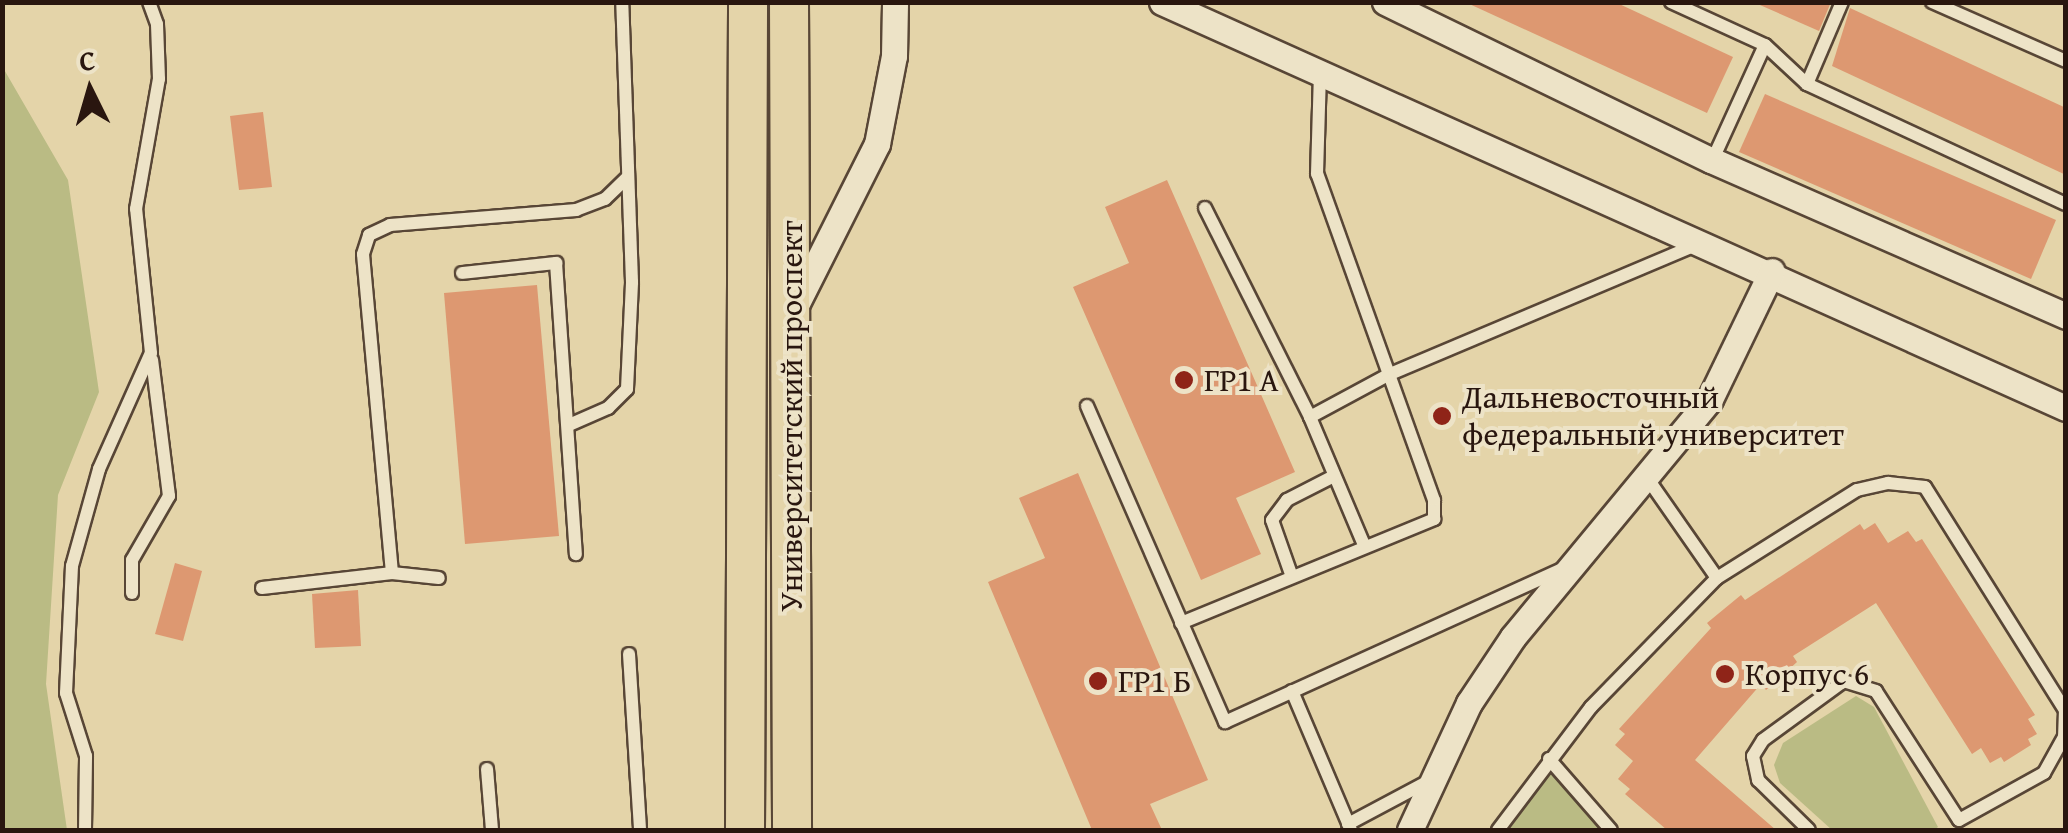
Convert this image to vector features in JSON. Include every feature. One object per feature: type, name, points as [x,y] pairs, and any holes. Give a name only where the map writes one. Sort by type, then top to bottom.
[{"type":"main road","name":"Университетский проспект","points":[[746,830],[748,2]]},
{"type":"main road","name":"Университетский проспект","points":[[790,2],[792,830]]},
{"type":"main road","points":[[746,318],[790,318]]},
{"type":"street","points":[[790,318],[877,144],[894,56],[895,2]]},
{"type":"street","points":[[1162,2],[1772,271],[2066,408]]},
{"type":"street","points":[[1384,2],[1712,159],[2066,316]]},
{"type":"street","points":[[1410,830],[1430,781],[1513,637],[1581,560],[1710,399],[1772,271]]},
{"type":"lane","points":[[132,593],[132,560],[169,496],[136,210],[158,79],[157,24],[148,2]]},
{"type":"lane","points":[[569,425],[608,408],[627,389],[628,178],[622,2]]},
{"type":"lane","points":[[1670,2],[1765,45],[1807,84],[2066,204]]},
{"type":"lane","points":[[1807,84],[1842,2]]},
{"type":"lane","points":[[1932,2],[2066,61]]},
{"type":"lane","points":[[1712,159],[1765,45]]},
{"type":"lane","points":[[1182,623],[1291,574],[1434,520],[1434,500],[1317,174],[1320,71]]},
{"type":"lane","points":[[392,573],[364,254],[369,235],[390,226],[576,210],[606,200],[628,178]]},
{"type":"lane","points":[[1205,208],[1310,417],[1364,545]]},
{"type":"lane","points":[[1310,417],[1388,375],[1704,242]]},
{"type":"lane","points":[[462,273],[556,263],[576,554]]},
{"type":"lane","points":[[85,830],[86,756],[66,692],[72,566],[99,468],[151,353]]},
{"type":"lane","points":[[1086,406],[1225,722],[1581,560]]},
{"type":"lane","points":[[1291,574],[1272,520],[1286,500],[1334,476]]},
{"type":"lane","points":[[1648,479],[1717,578]]},
{"type":"lane","points":[[1498,830],[1548,758],[1717,578],[1857,490],[1888,482],[1926,487],[2066,710],[2064,737],[2044,773],[1947,830]]},
{"type":"lane","points":[[262,588],[392,573],[439,578]]},
{"type":"lane","points":[[629,654],[640,830]]},
{"type":"lane","points":[[1809,830],[1758,780],[1754,756],[1763,740],[1844,682],[1862,682],[1876,691],[1959,820]]},
{"type":"lane","points":[[1292,691],[1350,827],[1430,781]]},
{"type":"lane","points":[[1548,758],[1611,830]]},
{"type":"lane","points":[[487,770],[492,830]]},
{"type":"green space","points":[[2,66],[68,180],[99,392],[58,495],[46,684],[67,830],[3,830]]},
{"type":"green space","points":[[1856,696],[1874,707],[1938,827],[1934,830],[1832,830],[1780,783],[1774,765],[1783,743]]},
{"type":"green space","points":[[1549,759],[1611,830],[1498,830]]},
{"type":"building","points":[[1465,2],[1615,2],[1733,57],[1707,113]]},
{"type":"building","points":[[1753,2],[1831,2],[1819,31]]},
{"type":"building","points":[[1850,8],[2066,108],[2066,175],[1832,66]]},
{"type":"building","points":[[1765,94],[2056,220],[2031,279],[1739,152]]},
{"type":"building","points":[[263,112],[272,187],[239,190],[230,116]]},
{"type":"building","name":"ГР1 А","points":[[1167,180],[1295,472],[1236,498],[1261,554],[1201,580],[1073,287],[1129,263],[1105,207]]},
{"type":"building","points":[[537,285],[559,536],[465,544],[444,293]]},
{"type":"building","name":"ГР1 Б","points":[[1078,473],[1208,780],[1150,804],[1162,830],[1092,830],[988,582],[1045,558],[1019,498]]},
{"type":"building","name":"Корпус 6","points":[[1875,523],[1888,543],[1908,531],[1916,542],[1922,539],[2035,715],[2028,719],[2037,734],[2028,739],[2031,745],[2004,762],[2001,757],[1990,763],[1981,748],[1972,754],[1876,603],[1793,656],[1797,662],[1766,690],[1761,684],[1695,760],[1776,830],[1667,830],[1625,794],[1630,789],[1618,779],[1633,761],[1615,745],[1625,734],[1619,729],[1711,628],[1707,623],[1741,595],[1745,600],[1860,524],[1864,530]]},
{"type":"building","points":[[175,563],[202,571],[183,641],[155,634]]},
{"type":"building","points":[[358,590],[361,646],[315,648],[312,594]]},
{"type":"place","name":"ГР1 А","points":[[1184,380]]},
{"type":"place","name":"Дальневосточный федеральный университет","points":[[1442,416]]},
{"type":"place","name":"Корпус 6","points":[[1725,674]]},
{"type":"place","name":"ГР1 Б","points":[[1098,681]]}]
